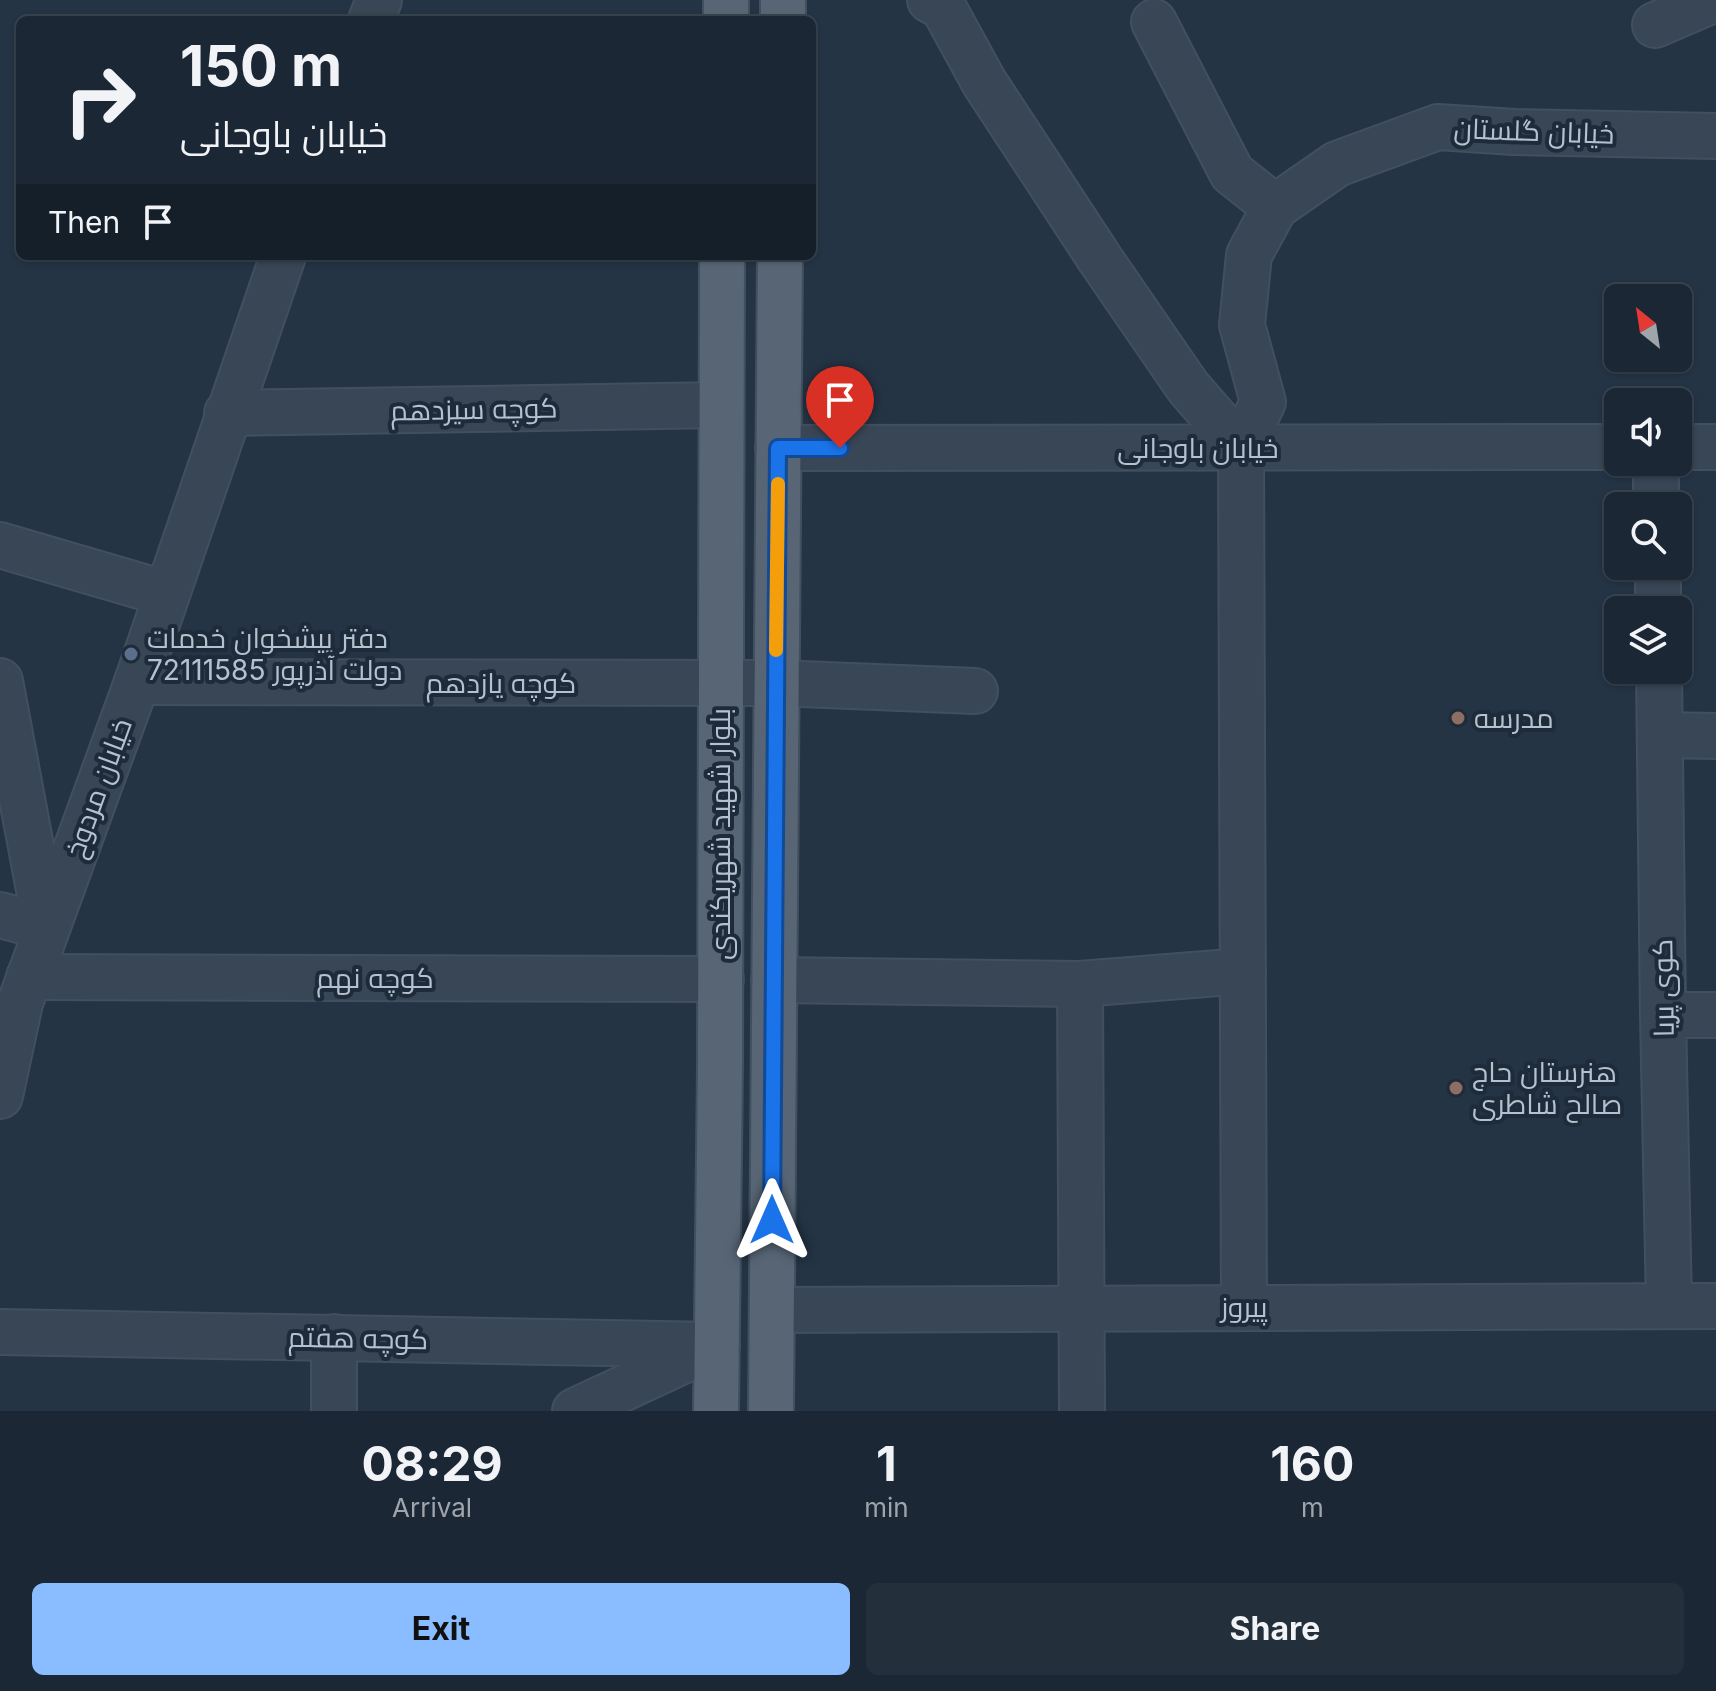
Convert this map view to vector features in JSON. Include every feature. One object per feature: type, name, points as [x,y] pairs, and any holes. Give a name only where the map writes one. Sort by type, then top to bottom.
[{"type":"main road","name":"بلوار شهید شهریکندی","points":[[716,1411],[721,979],[722,260]]},
{"type":"main road","name":"بلوار شهید شهریکندی","points":[[771,1411],[780,260]]},
{"type":"street","points":[[930,0],[943,7],[984,82],[1188,387],[1241,448],[1244,1307]]},
{"type":"street","points":[[1655,25],[1713,0]]},
{"type":"street","points":[[1154,22],[1232,173],[1275,207]]},
{"type":"street","name":"خیابان گلستان","points":[[1241,448],[1263,402],[1242,325],[1249,255],[1275,207],[1337,164],[1438,127],[1514,132],[1716,136]]},
{"type":"street","name":"خیابان مردوخ","points":[[0,1096],[20,1003],[137,682],[282,260]]},
{"type":"street","name":"کوچه سیزدهم","points":[[227,413],[721,405]]},
{"type":"street","name":"خیابان باوجانی","points":[[778,448],[1604,447]]},
{"type":"street","points":[[1692,447],[1716,447]]},
{"type":"street","points":[[0,545],[167,594]]},
{"type":"street","points":[[0,681],[46,927],[0,915]]},
{"type":"street","name":"کوچه یازدهم","points":[[137,682],[776,683],[975,691]]},
{"type":"street","name":"کوی پریا","points":[[1659,684],[1669,1306]]},
{"type":"street","points":[[1661,735],[1716,736]]},
{"type":"street","points":[[774,980],[1080,984],[1243,971]]},
{"type":"street","name":"کوچه نهم","points":[[29,977],[721,979]]},
{"type":"street","points":[[1080,984],[1082,1411]]},
{"type":"street","points":[[1663,1015],[1716,1015]]},
{"type":"street","name":"پیروز","points":[[772,1310],[1716,1306]]},
{"type":"street","name":"کوچه هفتم","points":[[0,1332],[717,1345]]},
{"type":"street","points":[[334,1337],[334,1411]]},
{"type":"street","points":[[575,1411],[717,1345]]},
{"type":"slow traffic","points":[[776,650],[778,484]]},
{"type":"place","name":"دفتر پیشخوان خدمات دولت آذرپور 72111585","points":[[131,654]]},
{"type":"place","name":"مدرسه","points":[[1458,718]]},
{"type":"place","name":"هنرستان حاج صالح شاطری","points":[[1456,1088]]},
{"type":"route","points":[[772,1220],[778,448],[840,448]]}]
